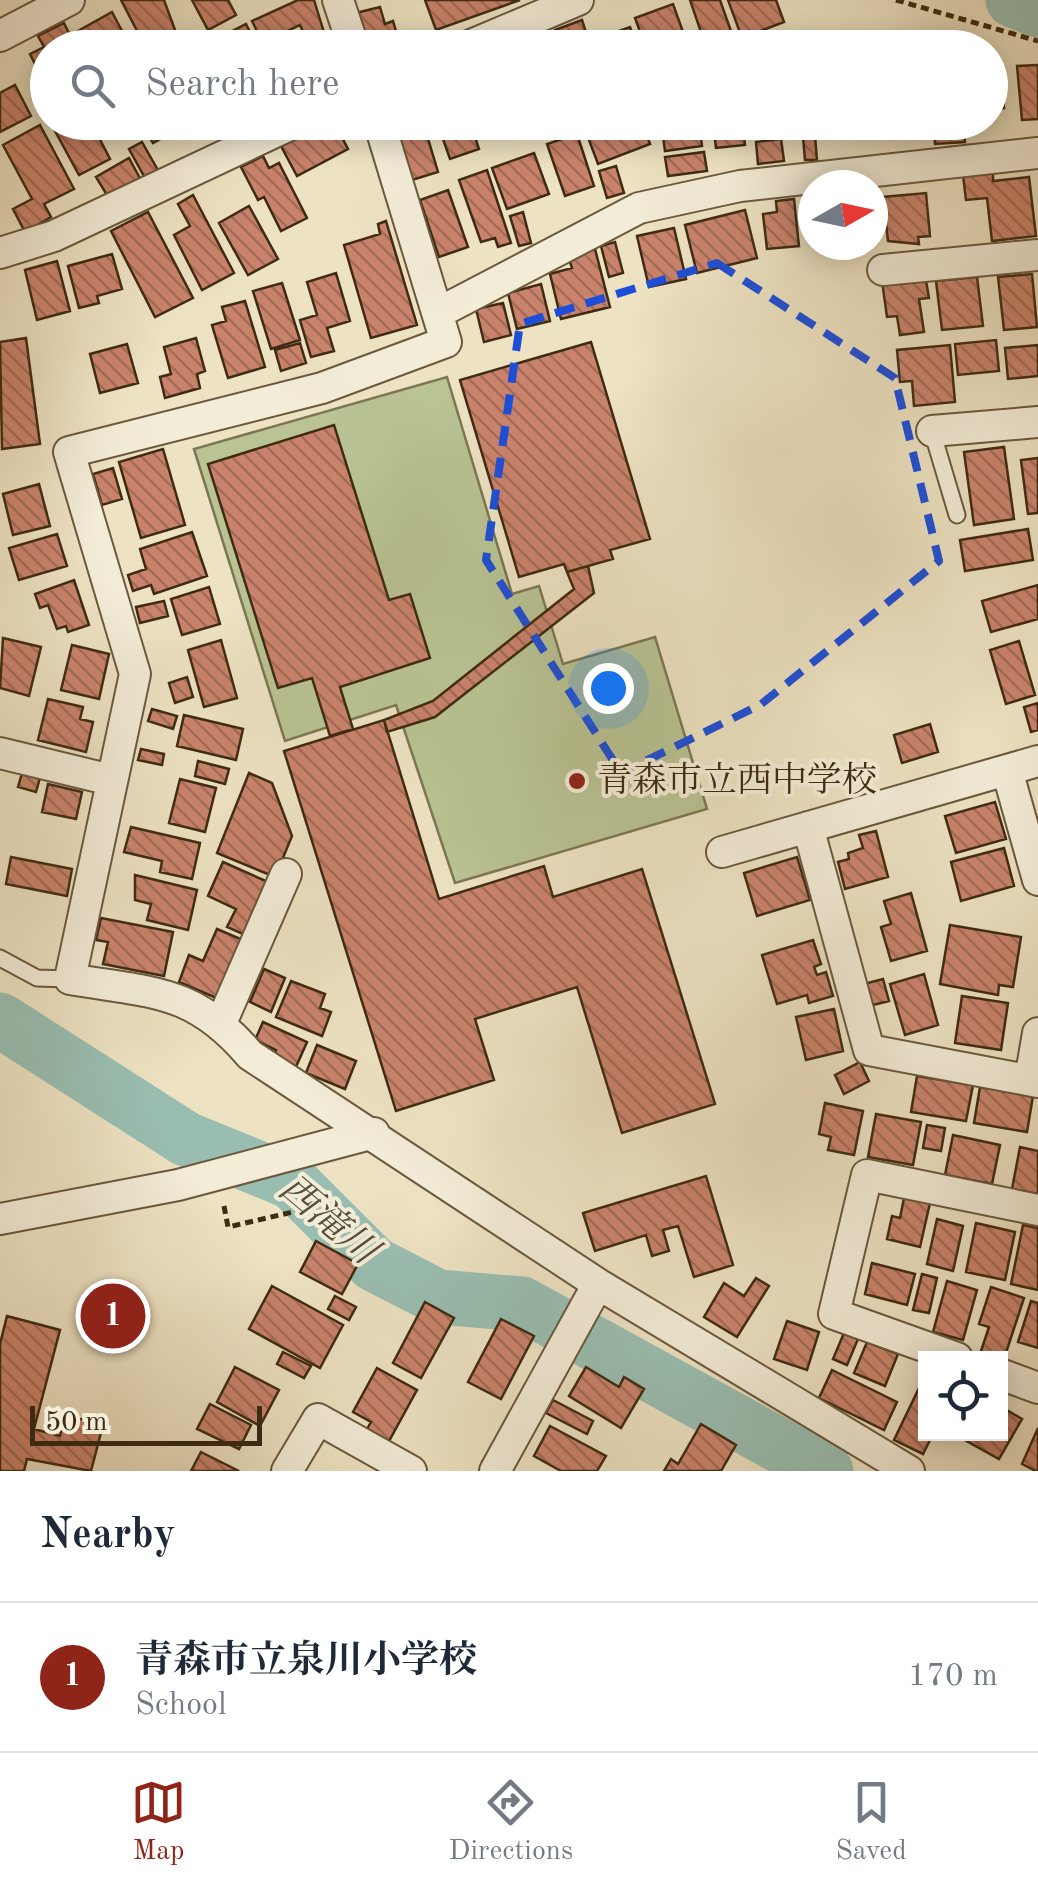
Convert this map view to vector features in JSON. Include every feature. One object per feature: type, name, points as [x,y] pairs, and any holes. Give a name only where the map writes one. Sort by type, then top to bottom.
[{"type":"street","points":[[0,36],[69,0]]},
{"type":"street","points":[[338,0],[348,30]]},
{"type":"street","points":[[507,30],[578,0]]},
{"type":"street","points":[[3,244],[54,236],[258,140]]},
{"type":"street","points":[[385,140],[446,342],[322,388],[68,452],[135,674],[70,979],[181,998],[222,1021],[250,1055],[374,1133],[598,1284],[909,1471]]},
{"type":"street","points":[[438,313],[638,208],[740,186],[1038,154]]},
{"type":"street","points":[[883,270],[1038,255]]},
{"type":"street","points":[[932,430],[1038,422]]},
{"type":"street","points":[[0,753],[111,780]]},
{"type":"street","points":[[722,852],[1038,761]]},
{"type":"street","points":[[1007,770],[1038,880]]},
{"type":"street","points":[[808,827],[869,1050],[1034,1081],[1038,1033]]},
{"type":"street","points":[[222,1021],[286,874]]},
{"type":"street","points":[[0,1219],[219,1174],[374,1133]]},
{"type":"street","points":[[937,1351],[834,1314],[867,1176],[1038,1210]]},
{"type":"street","points":[[495,1471],[598,1284]]},
{"type":"street","points":[[1008,1377],[1038,1388]]},
{"type":"street","points":[[288,1471],[318,1419],[411,1471]]},
{"type":"lane","points":[[932,430],[957,515]]},
{"type":"lane","points":[[0,958],[37,978],[70,979]]},
{"type":"path","points":[[896,0],[1000,30]]},
{"type":"path","points":[[1008,32],[1038,41]]},
{"type":"path","points":[[297,1211],[314,1180]]},
{"type":"highlighted area","points":[[717,263],[895,378],[939,561],[760,705],[621,773],[486,560],[520,324]]},
{"type":"green space","points":[[447,377],[512,594],[539,586],[563,664],[655,637],[707,809],[455,883],[396,705],[285,741],[194,449]]},
{"type":"building","points":[[121,0],[164,0],[175,30],[137,30]]},
{"type":"building","points":[[192,0],[228,0],[236,15],[208,30]]},
{"type":"building","points":[[298,0],[314,0],[323,30],[302,30],[300,25],[290,30],[256,30],[252,21]]},
{"type":"building","points":[[425,0],[520,0],[436,30]]},
{"type":"building","points":[[690,0],[720,0],[731,30],[700,30]]},
{"type":"building","points":[[728,0],[776,0],[784,22],[763,30],[739,30]]},
{"type":"building","points":[[673,4],[682,30],[639,30],[635,18]]},
{"type":"building","points":[[380,7],[385,24],[393,21],[396,30],[361,30],[356,13]]},
{"type":"building","points":[[112,12],[122,30],[80,30]]},
{"type":"building","points":[[582,20],[585,30],[555,30]]},
{"type":"building","points":[[1038,65],[1038,119],[1022,120],[1017,66]]},
{"type":"building","points":[[15,85],[30,117],[0,132],[0,93]]},
{"type":"building","points":[[30,130],[30,140],[48,140],[74,189],[44,204],[51,217],[25,232],[13,209],[32,199],[3,145]]},
{"type":"building","points":[[60,140],[100,140],[110,159],[79,175]]},
{"type":"building","points":[[292,140],[343,140],[348,149],[297,176],[281,146]]},
{"type":"building","points":[[396,140],[428,140],[438,172],[409,181]]},
{"type":"building","points":[[443,140],[476,140],[479,149],[450,159]]},
{"type":"building","points":[[579,140],[594,186],[565,196],[547,144]]},
{"type":"building","points":[[589,140],[649,140],[650,144],[598,164]]},
{"type":"building","points":[[663,140],[701,140],[702,146],[665,151]]},
{"type":"building","points":[[715,140],[744,140],[745,145],[716,148]]},
{"type":"building","points":[[781,140],[784,161],[758,164],[756,142]]},
{"type":"building","points":[[803,140],[815,140],[817,160],[805,160]]},
{"type":"building","points":[[935,140],[965,140],[965,142],[935,144]]},
{"type":"building","points":[[142,142],[159,172],[146,180],[129,149]]},
{"type":"building","points":[[704,152],[707,171],[668,176],[665,157]]},
{"type":"building","points":[[534,153],[549,194],[507,209],[492,168]]},
{"type":"building","points":[[263,156],[269,168],[279,163],[307,218],[281,231],[264,197],[258,200],[241,167]]},
{"type":"building","points":[[129,158],[142,182],[110,200],[96,177]]},
{"type":"building","points":[[616,166],[624,193],[607,198],[599,171]]},
{"type":"building","points":[[487,170],[511,243],[498,247],[495,238],[481,242],[459,180]]},
{"type":"building","points":[[993,172],[993,181],[1029,177],[1036,236],[992,241],[987,198],[966,200],[963,175]]},
{"type":"building","points":[[448,190],[468,247],[439,257],[420,200]]},
{"type":"building","points":[[926,193],[930,236],[918,237],[919,244],[888,241],[888,197]]},
{"type":"building","points":[[193,195],[234,273],[202,290],[174,235],[190,226],[178,204]]},
{"type":"building","points":[[794,199],[798,246],[767,249],[763,214],[777,212],[776,201]]},
{"type":"building","points":[[249,206],[278,259],[248,275],[219,223]]},
{"type":"building","points":[[745,210],[757,258],[697,273],[685,225]]},
{"type":"building","points":[[148,212],[193,298],[155,317],[111,231]]},
{"type":"building","points":[[523,212],[531,243],[519,246],[510,216]]},
{"type":"building","points":[[386,221],[417,325],[371,338],[344,245],[380,234],[378,224]]},
{"type":"building","points":[[674,228],[686,279],[649,287],[637,236]]},
{"type":"building","points":[[615,242],[623,273],[609,277],[601,246]]},
{"type":"building","points":[[595,249],[610,307],[561,319],[550,274],[572,268],[568,256]]},
{"type":"building","points":[[112,254],[122,289],[97,296],[99,303],[79,308],[68,266]]},
{"type":"building","points":[[57,261],[70,311],[37,320],[25,270]]},
{"type":"building","points":[[336,273],[350,321],[327,328],[334,351],[311,357],[300,320],[317,315],[307,282]]},
{"type":"building","points":[[1032,274],[1037,327],[1004,330],[998,277]]},
{"type":"building","points":[[925,275],[929,298],[919,299],[924,332],[900,335],[897,316],[887,317],[882,281]]},
{"type":"building","points":[[977,277],[983,326],[942,330],[936,281]]},
{"type":"building","points":[[282,283],[300,340],[271,349],[253,291]]},
{"type":"building","points":[[541,284],[550,321],[517,329],[508,293]]},
{"type":"building","points":[[245,301],[265,367],[228,378],[212,325],[226,321],[222,307]]},
{"type":"building","points":[[503,303],[511,335],[484,342],[476,309]]},
{"type":"building","points":[[26,338],[40,444],[2,449],[0,342]]},
{"type":"building","points":[[196,338],[205,371],[197,374],[200,388],[165,398],[160,377],[171,374],[164,347]]},
{"type":"building","points":[[996,340],[999,371],[958,375],[955,344]]},
{"type":"building","points":[[591,342],[650,539],[610,550],[613,559],[567,572],[564,564],[519,577],[460,380]]},
{"type":"building","points":[[300,343],[306,363],[281,371],[275,350]]},
{"type":"building","points":[[127,344],[138,383],[100,393],[90,354]]},
{"type":"building","points":[[950,345],[955,402],[914,406],[912,381],[900,382],[897,350]]},
{"type":"building","points":[[1038,345],[1038,376],[1008,379],[1005,348]]},
{"type":"building","points":[[334,425],[389,600],[410,594],[430,658],[340,687],[353,729],[330,736],[312,678],[278,688],[208,464]]},
{"type":"building","points":[[1004,447],[1014,519],[974,525],[964,452]]},
{"type":"building","points":[[163,449],[185,525],[141,538],[119,462]]},
{"type":"building","points":[[1038,458],[1038,513],[1028,514],[1021,460]]},
{"type":"building","points":[[113,468],[122,499],[102,505],[93,474]]},
{"type":"building","points":[[39,484],[50,526],[13,535],[3,494]]},
{"type":"building","points":[[1028,529],[1033,560],[965,571],[960,540]]},
{"type":"building","points":[[192,532],[207,576],[154,594],[151,585],[133,591],[128,575],[146,569],[140,549]]},
{"type":"building","points":[[57,534],[67,566],[19,580],[9,548]]},
{"type":"building","points":[[588,566],[594,593],[435,717],[387,732],[384,720],[433,701],[574,589],[567,572]]},
{"type":"building","points":[[74,580],[89,625],[68,632],[66,626],[57,629],[48,605],[40,608],[35,594]]},
{"type":"building","points":[[1038,585],[1038,619],[991,632],[982,601]]},
{"type":"building","points":[[209,587],[220,624],[182,635],[171,599]]},
{"type":"building","points":[[164,601],[168,616],[140,623],[136,607]]},
{"type":"building","points":[[3,638],[41,647],[29,696],[0,688]]},
{"type":"building","points":[[221,640],[237,698],[204,707],[188,650]]},
{"type":"building","points":[[1019,641],[1035,695],[1006,704],[990,650]]},
{"type":"building","points":[[72,645],[109,654],[99,699],[61,690]]},
{"type":"building","points":[[187,677],[193,697],[175,703],[169,683]]},
{"type":"building","points":[[48,699],[83,707],[80,719],[93,722],[86,752],[38,740]]},
{"type":"building","points":[[1038,703],[1038,730],[1031,732],[1024,707]]},
{"type":"building","points":[[152,709],[177,716],[173,729],[148,721]]},
{"type":"building","points":[[184,715],[243,729],[236,760],[177,746]]},
{"type":"building","points":[[384,720],[439,899],[544,866],[553,897],[642,869],[715,1104],[622,1133],[577,987],[475,1019],[494,1080],[396,1111],[284,751]]},
{"type":"building","points":[[930,724],[938,752],[902,763],[894,735]]},
{"type":"building","points":[[141,749],[164,754],[162,765],[138,760]]},
{"type":"building","points":[[198,761],[229,769],[225,784],[195,776]]},
{"type":"building","points":[[23,770],[41,774],[36,792],[18,787]]},
{"type":"building","points":[[249,773],[272,783],[292,836],[275,877],[217,853]]},
{"type":"building","points":[[180,779],[216,788],[205,832],[169,823]]},
{"type":"building","points":[[48,784],[82,792],[76,819],[42,812]]},
{"type":"building","points":[[995,802],[1006,839],[956,853],[945,816]]},
{"type":"building","points":[[131,827],[200,843],[192,879],[160,872],[162,861],[124,852]]},
{"type":"building","points":[[876,831],[888,877],[845,889],[838,862],[863,848],[859,835]]},
{"type":"building","points":[[1004,848],[1014,886],[961,901],[951,862]]},
{"type":"building","points":[[11,857],[72,869],[67,896],[6,884]]},
{"type":"building","points":[[797,857],[810,900],[757,916],[744,873]]},
{"type":"building","points":[[223,862],[268,882],[252,938],[227,927],[236,909],[208,896]]},
{"type":"building","points":[[135,875],[197,890],[188,930],[147,920],[151,904],[135,900]]},
{"type":"building","points":[[911,893],[927,951],[891,961],[881,927],[891,924],[884,901]]},
{"type":"building","points":[[101,918],[173,932],[164,976],[103,964],[108,942],[96,940]]},
{"type":"building","points":[[950,925],[1021,937],[1013,987],[999,985],[998,995],[940,984]]},
{"type":"building","points":[[217,929],[245,941],[221,1000],[179,982],[189,955],[203,961]]},
{"type":"building","points":[[813,940],[821,964],[814,967],[817,975],[826,972],[833,996],[809,1003],[807,995],[777,1004],[762,955]]},
{"type":"building","points":[[264,969],[285,978],[271,1012],[250,1002]]},
{"type":"building","points":[[924,974],[938,1025],[905,1035],[890,984]]},
{"type":"building","points":[[883,979],[889,1001],[869,1006],[864,984]]},
{"type":"building","points":[[291,981],[325,994],[320,1008],[331,1012],[322,1036],[276,1017]]},
{"type":"building","points":[[962,996],[1008,1003],[1001,1050],[955,1043]]},
{"type":"building","points":[[834,1009],[843,1051],[806,1060],[796,1017]]},
{"type":"building","points":[[263,1022],[307,1042],[295,1069],[272,1059],[276,1050],[255,1040]]},
{"type":"building","points":[[317,1045],[356,1061],[345,1089],[306,1073]]},
{"type":"building","points":[[860,1062],[869,1081],[844,1094],[835,1075]]},
{"type":"building","points":[[917,1076],[973,1085],[966,1121],[911,1112]]},
{"type":"building","points":[[980,1087],[1033,1096],[1027,1132],[974,1123]]},
{"type":"building","points":[[825,1103],[863,1111],[854,1155],[828,1150],[831,1137],[819,1134]]},
{"type":"building","points":[[876,1114],[921,1122],[913,1165],[868,1157]]},
{"type":"building","points":[[927,1125],[945,1128],[941,1151],[923,1148]]},
{"type":"building","points":[[953,1135],[1000,1145],[992,1184],[945,1175]]},
{"type":"building","points":[[1020,1147],[1038,1151],[1038,1194],[1012,1189]]},
{"type":"building","points":[[706,1176],[733,1265],[694,1277],[678,1226],[663,1230],[669,1251],[652,1256],[646,1235],[595,1251],[583,1213]]},
{"type":"building","points":[[904,1198],[930,1203],[920,1247],[887,1239],[892,1216],[900,1218]]},
{"type":"building","points":[[937,1219],[963,1226],[953,1271],[927,1264]]},
{"type":"building","points":[[976,1223],[1015,1232],[1005,1280],[966,1272]]},
{"type":"building","points":[[1023,1225],[1038,1228],[1038,1290],[1011,1284]]},
{"type":"building","points":[[316,1241],[358,1264],[342,1294],[300,1272]]},
{"type":"building","points":[[872,1263],[915,1274],[907,1305],[865,1294]]},
{"type":"building","points":[[922,1274],[937,1278],[929,1313],[913,1310]]},
{"type":"building","points":[[756,1278],[769,1286],[737,1337],[704,1317],[724,1283],[744,1296]]},
{"type":"building","points":[[947,1281],[977,1290],[963,1340],[933,1332]]},
{"type":"building","points":[[272,1286],[343,1325],[320,1368],[249,1329]]},
{"type":"building","points":[[991,1287],[1024,1298],[1007,1351],[981,1351],[989,1327],[979,1324]]},
{"type":"building","points":[[335,1296],[356,1307],[349,1320],[328,1309]]},
{"type":"building","points":[[1031,1301],[1038,1303],[1038,1348],[1018,1342]]},
{"type":"building","points":[[425,1302],[454,1318],[421,1378],[393,1363]]},
{"type":"building","points":[[7,1316],[60,1330],[34,1429],[60,1436],[65,1415],[103,1425],[91,1471],[27,1459],[24,1471],[0,1471],[0,1344]]},
{"type":"building","points":[[501,1319],[534,1336],[501,1399],[468,1382]]},
{"type":"building","points":[[787,1321],[819,1332],[807,1370],[774,1359]]},
{"type":"building","points":[[844,1333],[858,1339],[847,1365],[833,1359]]},
{"type":"building","points":[[867,1342],[898,1354],[885,1386],[854,1373]]},
{"type":"building","points":[[283,1352],[311,1366],[304,1378],[277,1364]]},
{"type":"building","points":[[235,1367],[279,1390],[260,1426],[217,1402]]},
{"type":"building","points":[[586,1367],[619,1387],[624,1377],[644,1389],[621,1428],[569,1396]]},
{"type":"building","points":[[377,1368],[417,1390],[389,1441],[367,1429],[371,1422],[353,1412]]},
{"type":"building","points":[[832,1370],[897,1402],[884,1430],[819,1398]]},
{"type":"building","points":[[918,1390],[918,1441],[930,1441],[923,1454],[894,1440]]},
{"type":"building","points":[[553,1400],[593,1421],[587,1434],[546,1413]]},
{"type":"building","points":[[210,1404],[251,1425],[239,1449],[197,1429]]},
{"type":"building","points":[[1008,1411],[1022,1419],[999,1459],[967,1441],[1008,1441]]},
{"type":"building","points":[[701,1424],[736,1445],[721,1471],[664,1471],[671,1459],[678,1464]]},
{"type":"building","points":[[550,1426],[606,1456],[597,1471],[561,1471],[534,1456]]},
{"type":"building","points":[[1038,1428],[1038,1471],[1036,1471],[1022,1464]]},
{"type":"building","points":[[201,1452],[239,1471],[191,1471]]},
{"type":"waterway","name":"西滝川","points":[[1013,0],[1038,10]]},
{"type":"waterway","name":"西滝川","points":[[0,1020],[186,1139],[292,1182],[374,1264],[438,1297],[522,1304],[826,1471]]},
{"type":"place","name":"青森市立西中学校","points":[[577,781]]},
{"type":"place","name":"青森市立泉川小学校","points":[[113,1316]]}]
